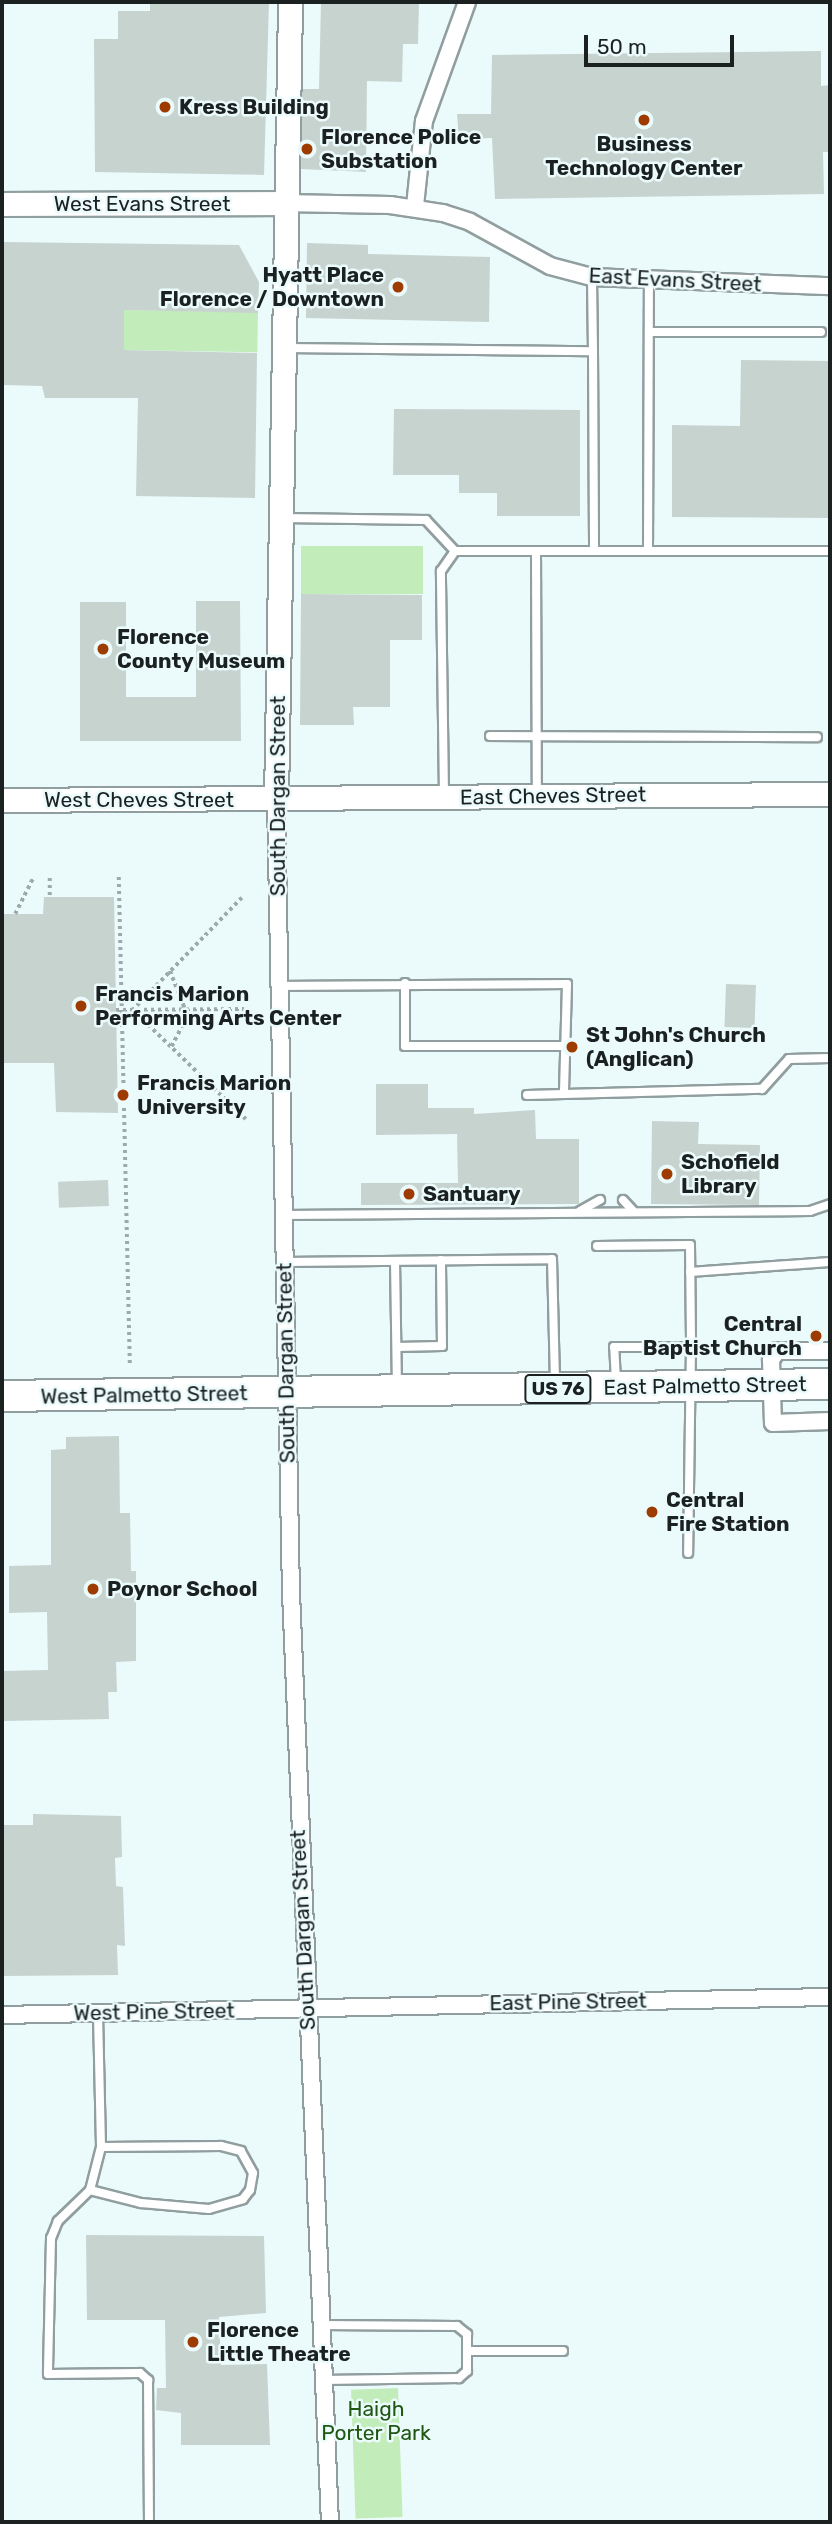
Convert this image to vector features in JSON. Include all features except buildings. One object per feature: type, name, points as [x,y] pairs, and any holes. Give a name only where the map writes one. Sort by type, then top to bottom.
[{"type":"highway","name":"East Palmetto Street","points":[[286,1394],[830,1384]]},
{"type":"highway","name":"West Palmetto Street","points":[[2,1396],[286,1394]]},
{"type":"street","name":"South Dargan Street","points":[[290,2],[283,203],[276,799],[286,1394],[307,2008],[330,2522]]},
{"type":"street","points":[[415,206],[424,121],[467,2]]},
{"type":"street","name":"West Evans Street","points":[[2,204],[283,203]]},
{"type":"street","name":"East Evans Street","points":[[283,203],[415,206],[470,222],[550,266],[592,277],[649,282],[830,286]]},
{"type":"street","name":"East Cheves Street","points":[[276,799],[830,794]]},
{"type":"street","name":"West Cheves Street","points":[[2,800],[276,799]]},
{"type":"street","points":[[830,1351],[772,1354],[771,1385],[772,1423],[830,1421]]},
{"type":"street","name":"East Pine Street","points":[[307,2008],[830,1997]]},
{"type":"street","name":"West Pine Street","points":[[2,2015],[307,2008]]},
{"type":"lane","points":[[592,277],[594,551]]},
{"type":"lane","points":[[648,551],[649,282]]},
{"type":"lane","points":[[649,332],[821,332]]},
{"type":"lane","points":[[282,348],[593,351]]},
{"type":"lane","points":[[280,517],[426,520],[455,551],[830,551]]},
{"type":"lane","points":[[444,797],[440,570],[455,551]]},
{"type":"lane","points":[[536,551],[537,797]]},
{"type":"lane","points":[[490,736],[817,737]]},
{"type":"lane","points":[[279,986],[405,983],[566,984],[564,1094]]},
{"type":"lane","points":[[405,983],[405,1046],[565,1046]]},
{"type":"lane","points":[[527,1095],[762,1089],[789,1059],[830,1058]]},
{"type":"lane","points":[[578,1213],[600,1200]]},
{"type":"lane","points":[[623,1200],[634,1212]]},
{"type":"lane","points":[[283,1215],[810,1212],[830,1204]]},
{"type":"lane","points":[[597,1246],[691,1245],[688,1553]]},
{"type":"lane","points":[[284,1262],[552,1259],[555,1389]]},
{"type":"lane","points":[[397,1347],[442,1346],[441,1260]]},
{"type":"lane","points":[[396,1261],[400,1286],[397,1391]]},
{"type":"lane","points":[[690,1272],[830,1262]]},
{"type":"lane","points":[[431,1286],[441,1286]]},
{"type":"lane","points":[[431,1305],[442,1305]]},
{"type":"lane","points":[[431,1323],[442,1323]]},
{"type":"lane","points":[[616,1388],[614,1348],[691,1348]]},
{"type":"lane","points":[[98,2014],[101,2147],[90,2190],[58,2221],[51,2238],[48,2374],[140,2373],[148,2380],[149,2522]]},
{"type":"lane","points":[[90,2190],[141,2203],[209,2209],[243,2199],[250,2190],[253,2174],[241,2151],[221,2146],[101,2147]]},
{"type":"lane","points":[[321,2325],[457,2326],[467,2334],[467,2371],[459,2378],[323,2380]]},
{"type":"lane","points":[[467,2351],[563,2351]]},
{"type":"path","points":[[119,877],[130,1364]]},
{"type":"path","points":[[15,914],[33,878]]},
{"type":"path","points":[[50,878],[50,897]]},
{"type":"path","points":[[133,1010],[242,898]]},
{"type":"path","points":[[170,971],[180,988],[184,1009],[172,1047]]},
{"type":"path","points":[[116,1010],[244,1009]]},
{"type":"path","points":[[133,1010],[246,1119]]},
{"type":"path","points":[[136,1589],[258,1586]]},
{"type":"green space","points":[[124,310],[258,312],[257,352],[123,350]]},
{"type":"green space","points":[[301,546],[423,546],[423,594],[301,594]]},
{"type":"green space","name":"Haigh Porter Park","points":[[398,2388],[403,2517],[356,2519],[351,2390]]},
{"type":"place","name":"Kress Building","points":[[165,107]]},
{"type":"place","name":"Business Technology Center","points":[[644,120]]},
{"type":"place","name":"Florence Police Substation","points":[[307,149]]},
{"type":"place","name":"Hyatt Place Florence / Downtown","points":[[398,287]]},
{"type":"place","name":"Florence County Museum","points":[[103,649]]},
{"type":"place","name":"Francis Marion Performing Arts Center","points":[[81,1006]]},
{"type":"place","name":"St John's Church (Anglican)","points":[[572,1047]]},
{"type":"place","name":"Francis Marion University","points":[[123,1095]]},
{"type":"place","name":"Schofield Library","points":[[667,1174]]},
{"type":"place","name":"Santuary","points":[[409,1194]]},
{"type":"place","name":"Central Baptist Church","points":[[816,1336]]},
{"type":"place","name":"Central Fire Station","points":[[652,1512]]},
{"type":"place","name":"Poynor School","points":[[93,1589]]},
{"type":"place","name":"Florence Little Theatre","points":[[193,2342]]}]
